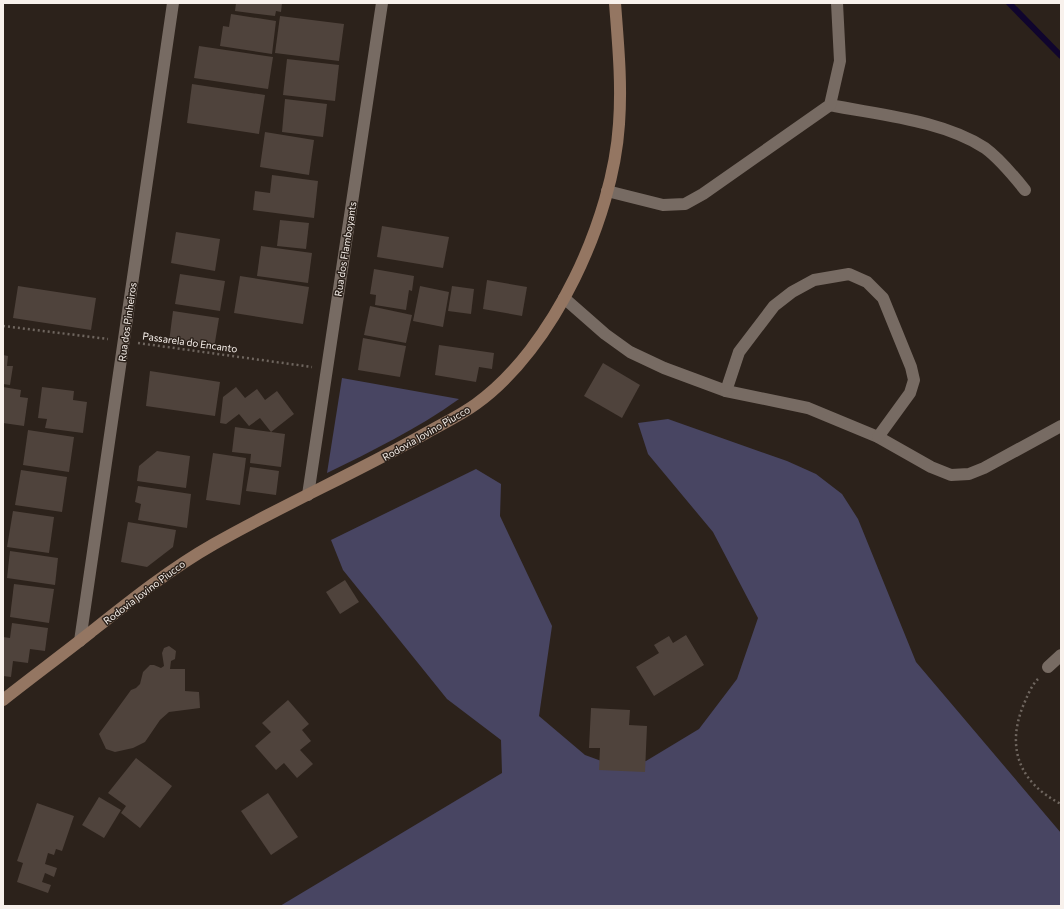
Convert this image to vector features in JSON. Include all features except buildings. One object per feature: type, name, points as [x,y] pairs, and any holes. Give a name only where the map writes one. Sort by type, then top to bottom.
[{"type":"main road","name":"Rodovia Jovino Piucco","points":[[3,700],[138,594],[186,560],[214,543],[385,457],[475,405],[495,388],[523,358],[564,298],[581,265],[600,220],[619,126],[620,55],[612,3]]},
{"type":"street","name":"Rua dos Pinheiros","points":[[80,640],[173,3]]},
{"type":"street","name":"Rua dos Flamboyants","points":[[308,495],[382,3]]},
{"type":"street","points":[[607,191],[663,205],[685,204],[703,194],[830,105],[840,61],[836,3]]},
{"type":"street","points":[[830,105],[954,132],[985,148],[1006,168],[1025,190]]},
{"type":"street","points":[[726,390],[739,352],[774,306],[792,292],[814,280],[848,274],[867,282],[883,298],[911,367],[914,380],[910,393],[878,437]]},
{"type":"street","points":[[564,298],[605,334],[630,352],[664,368],[726,390],[808,408],[878,437],[931,467],[950,475],[970,474],[1061,426]]},
{"type":"street","points":[[1048,667],[1061,655]]},
{"type":"path","name":"Passarela do Encanto","points":[[3,326],[124,341],[327,370]]},
{"type":"path","points":[[1048,667],[1035,682],[1025,702],[1017,722],[1015,744],[1021,765],[1031,784],[1048,797],[1061,804]]},
{"type":"shaded area","points":[[342,378],[459,399],[411,430],[327,473]]},
{"type":"shaded area","points":[[668,419],[787,461],[816,474],[842,494],[858,519],[916,662],[1061,833],[1061,906],[280,906],[502,773],[501,740],[447,699],[343,570],[331,540],[476,469],[501,484],[500,516],[552,626],[539,716],[585,755],[615,766],[646,761],[699,729],[737,679],[758,618],[713,532],[648,454],[638,423]]},
{"type":"waterway","points":[[1009,3],[1061,56]]}]
